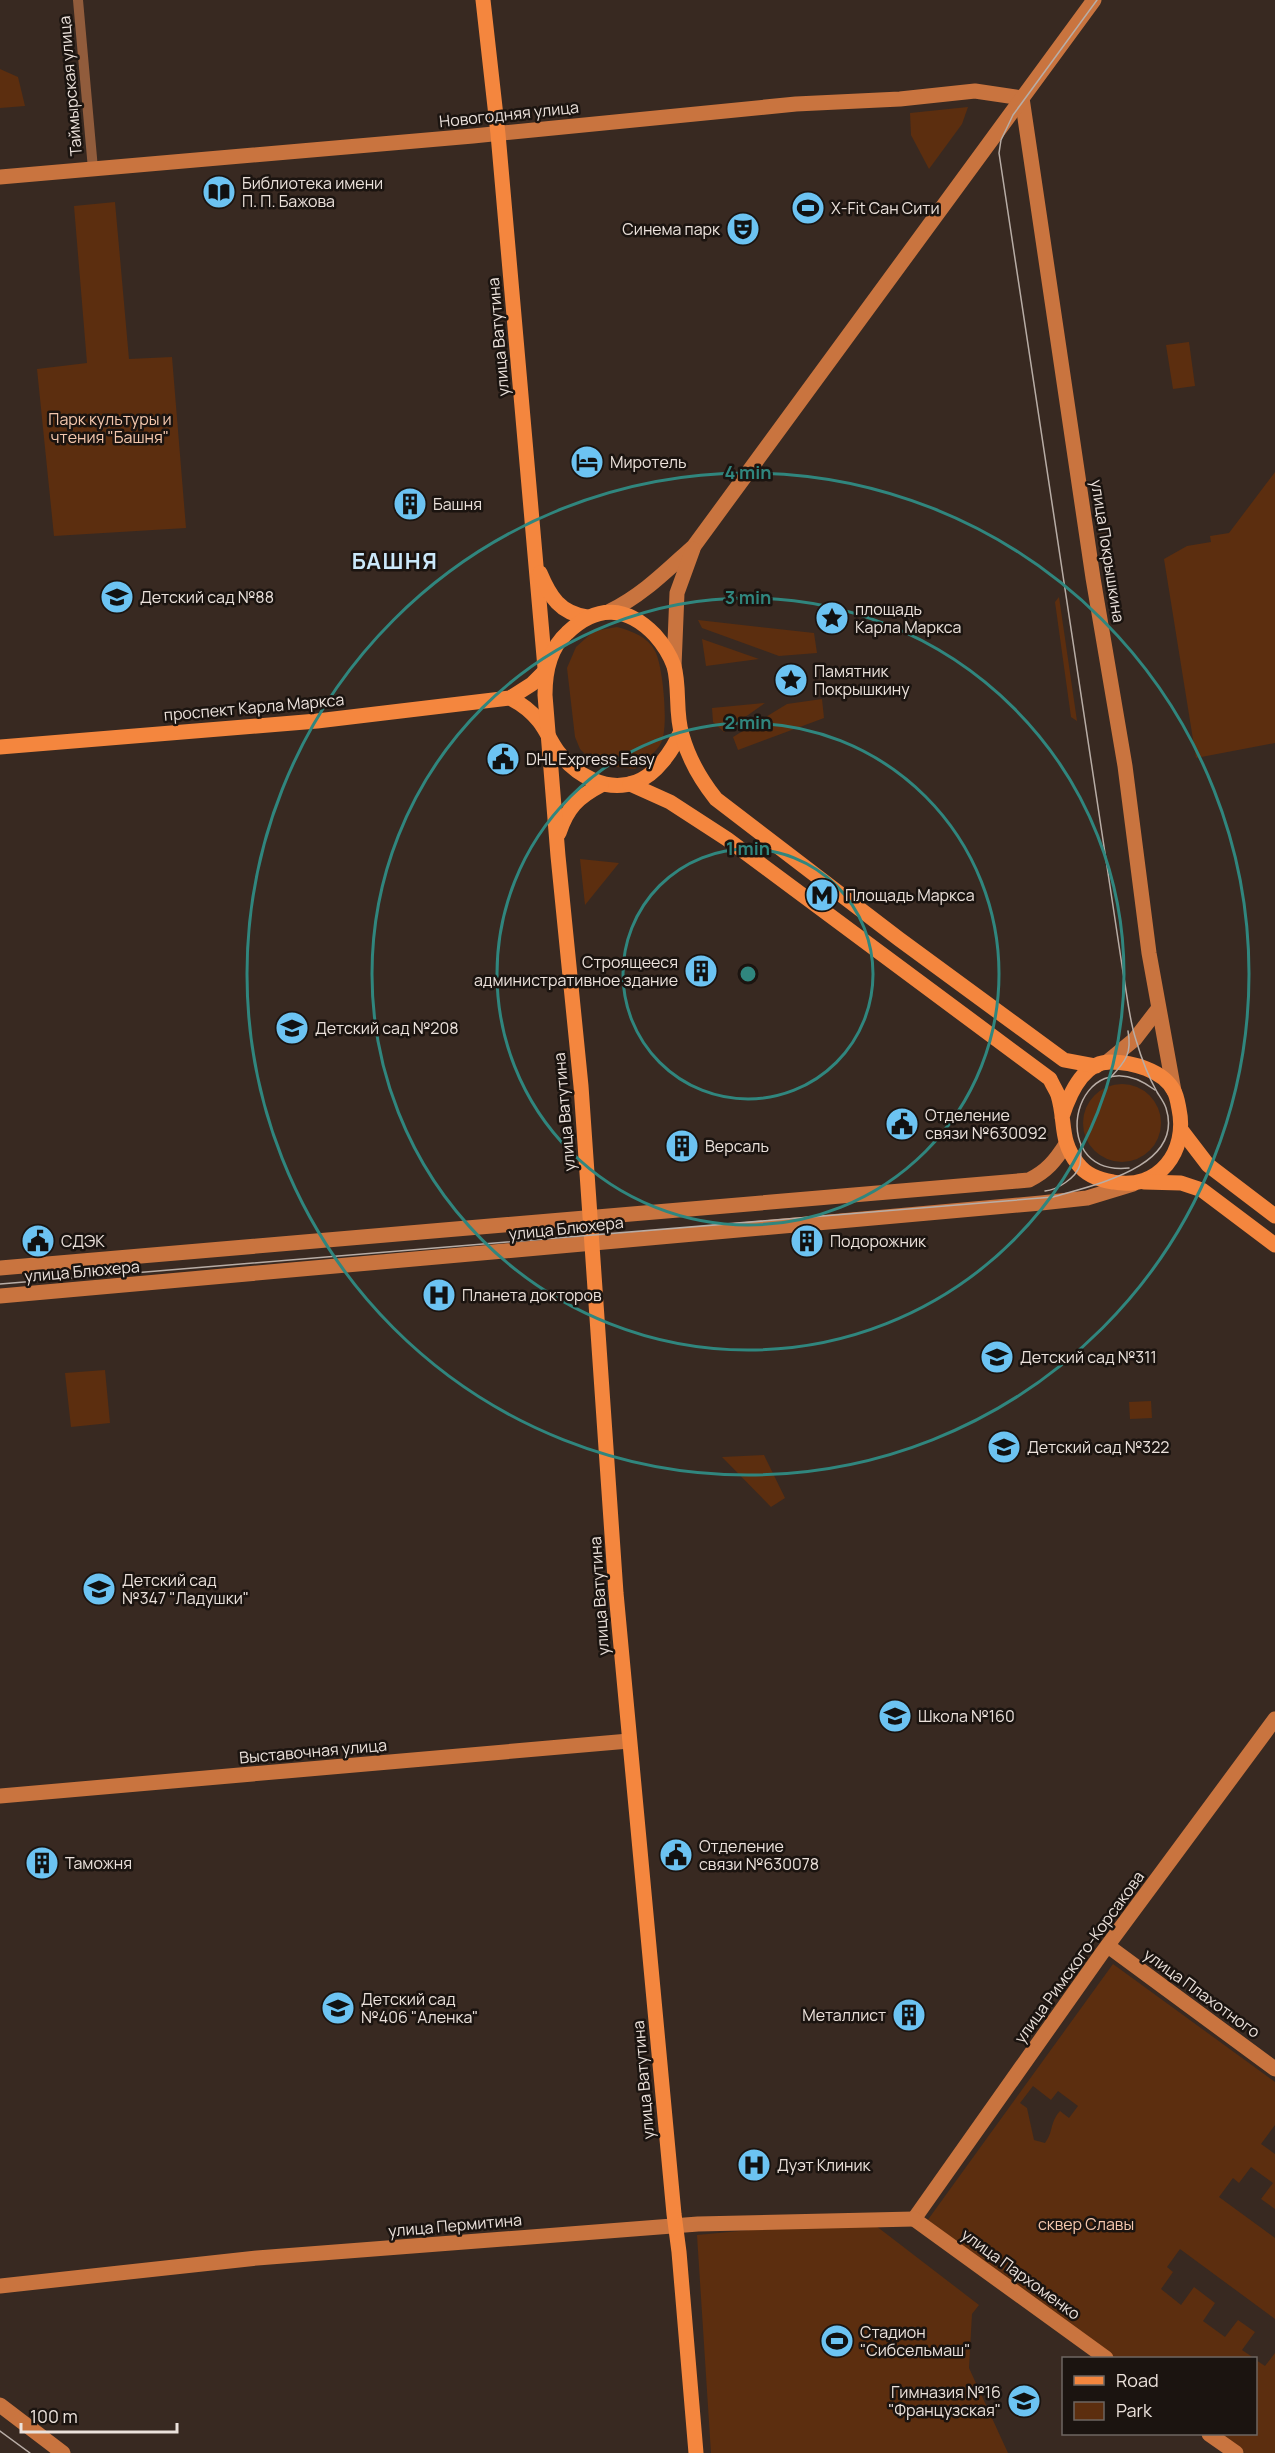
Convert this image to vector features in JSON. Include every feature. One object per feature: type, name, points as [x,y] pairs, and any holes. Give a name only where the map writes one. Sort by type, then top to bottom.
[{"type":"main road","name":"улица Ватутина","points":[[483,0],[493,109],[498,134],[545,671]]},
{"type":"main road","points":[[536,565],[555,602],[564,610],[587,617]]},
{"type":"main road","points":[[601,785],[571,766],[558,752],[539,721],[525,706],[510,698],[532,684],[545,671],[562,637],[587,617],[610,611],[631,616],[640,621],[663,645],[674,666],[681,731],[699,777],[716,799],[1064,1060],[1101,1064],[1125,1062],[1146,1067],[1174,1091],[1182,1131],[1208,1165],[1275,1216]]},
{"type":"main road","points":[[545,671],[548,736]]},
{"type":"main road","name":"проспект Карла Маркса","points":[[0,747],[317,721],[510,698]]},
{"type":"main road","points":[[557,845],[565,816],[577,800],[601,785],[630,784],[643,780],[668,757],[681,731]]},
{"type":"main road","name":"улица Ватутина","points":[[548,736],[594,1244],[616,1593],[675,2227],[680,2252],[696,2453]]},
{"type":"main road","points":[[630,784],[670,802],[727,839],[1050,1079],[1058,1095],[1062,1131],[1066,1144],[1080,1167],[1091,1175],[1105,1181],[1181,1183],[1202,1190],[1275,1245]]},
{"type":"main road","points":[[1062,1117],[1070,1093],[1101,1064]]},
{"type":"main road","points":[[1138,1183],[1154,1176],[1172,1158],[1182,1131]]},
{"type":"street","name":"Таймырская улица","points":[[78,0],[93,169]]},
{"type":"street","points":[[610,611],[627,603],[650,586],[694,546],[1094,0]]},
{"type":"street","name":"Новогодняя улица","points":[[0,177],[498,134],[754,107],[900,99],[975,91],[1022,98]]},
{"type":"street","name":"улица Покрышкина","points":[[1022,98],[1093,578],[1125,766],[1158,1009],[1174,1091]]},
{"type":"street","points":[[674,666],[677,593],[694,546]]},
{"type":"street","points":[[1101,1064],[1135,1039],[1158,1009]]},
{"type":"street","name":"улица Блюхера","points":[[0,1268],[1029,1180],[1045,1172],[1055,1162],[1066,1144]]},
{"type":"street","name":"улица Блюхера","points":[[0,1296],[1041,1203],[1087,1198],[1138,1183]]},
{"type":"street","name":"улица Римского-Корсакова","points":[[914,2219],[1108,1946],[1275,1719]]},
{"type":"street","name":"Выставочная улица","points":[[0,1796],[629,1741]]},
{"type":"street","name":"улица Плахотного","points":[[1108,1946],[1275,2069]]},
{"type":"street","name":"улица Пермитина","points":[[0,2286],[257,2258],[675,2227],[914,2219]]},
{"type":"street","name":"улица Пархоменко","points":[[914,2219],[1105,2357]]},
{"type":"street","points":[[0,2405],[63,2453]]},
{"type":"street","points":[[1212,2435],[1236,2453]]},
{"type":"green space","points":[[0,69],[18,77],[25,106],[0,108]]},
{"type":"green space","points":[[968,107],[962,124],[929,169],[911,135],[910,113]]},
{"type":"green space","name":"Парк культуры и чтения \"Башня\"","points":[[115,202],[129,359],[172,357],[186,528],[54,536],[37,369],[87,363],[74,206]]},
{"type":"green space","points":[[1189,342],[1195,386],[1173,389],[1166,345]]},
{"type":"green space","points":[[1275,472],[1275,743],[1196,758],[1164,559],[1187,546],[1211,542],[1210,536],[1229,533]]},
{"type":"green space","points":[[1059,597],[1077,721],[1071,717],[1055,602]]},
{"type":"green space","points":[[698,620],[814,633],[817,653],[779,656],[702,628]]},
{"type":"green space","points":[[617,627],[639,635],[652,646],[658,658],[663,683],[665,725],[661,743],[635,769],[607,766],[588,757],[580,749],[575,737],[567,668],[576,647],[594,631]]},
{"type":"green space","points":[[702,639],[759,659],[706,666]]},
{"type":"green space","points":[[822,699],[824,718],[738,750],[733,737],[787,704]]},
{"type":"green space","points":[[765,703],[724,732],[713,722],[712,708]]},
{"type":"green space","points":[[580,859],[619,863],[585,905]]},
{"type":"green space","points":[[1114,1084],[1130,1084],[1144,1090],[1155,1101],[1161,1115],[1161,1131],[1155,1145],[1144,1156],[1130,1162],[1114,1162],[1100,1156],[1089,1145],[1083,1131],[1083,1115],[1089,1101],[1100,1090]]},
{"type":"green space","points":[[105,1370],[110,1423],[71,1427],[65,1373]]},
{"type":"green space","points":[[1151,1401],[1152,1418],[1130,1419],[1129,1402]]},
{"type":"green space","points":[[764,1455],[785,1498],[771,1507],[722,1457]]},
{"type":"green space","name":"сквер Славы","points":[[1113,1964],[1275,2082],[1275,2125],[1261,2144],[1275,2154],[1275,2209],[1261,2199],[1273,2183],[1251,2167],[1239,2183],[1233,2178],[1219,2197],[1275,2238],[1275,2319],[1180,2249],[1167,2267],[1173,2272],[1161,2289],[1181,2305],[1194,2287],[1215,2303],[1203,2321],[1225,2337],[1238,2320],[1255,2332],[1242,2350],[1252,2357],[1113,2357],[927,2221]],"holes":[[[1033,2086],[1051,2100],[1058,2091],[1078,2106],[1069,2118],[1060,2111],[1045,2143],[1034,2140],[1027,2108],[1020,2103]]]},
{"type":"green space","name":"Стадион \"Сибсельмаш\"","points":[[867,2219],[979,2305],[972,2314],[969,2368],[1008,2453],[711,2453],[697,2235]]},
{"type":"green space","points":[[1275,2353],[1275,2453],[1245,2453],[1219,2435],[1257,2435],[1257,2361],[1265,2366]]},
{"type":"tram line","points":[[0,1284],[1053,1197],[1132,1170],[1149,1159],[1162,1145],[1168,1128],[1166,1108],[1142,1060],[1128,1006],[999,153],[1001,140],[1013,115],[1097,0]]},
{"type":"tram line","points":[[1111,1077],[1127,1056],[1128,1031]]},
{"type":"tram line","points":[[1129,1168],[1102,1165],[1085,1151],[1077,1132],[1079,1110],[1088,1091],[1105,1079],[1127,1077],[1155,1090]]},
{"type":"tram line","points":[[1045,1191],[1060,1186],[1075,1174],[1080,1165],[1081,1145]]},
{"type":"tram line","points":[[0,2431],[30,2453]]},
{"type":"place","name":"Библиотека имени П. П. Бажова","points":[[219,192]]},
{"type":"place","name":"X-Fit Сан Сити","points":[[808,208]]},
{"type":"place","name":"Синема парк","points":[[743,229]]},
{"type":"place","name":"Миротель","points":[[587,462]]},
{"type":"place","name":"Башня","points":[[410,504]]},
{"type":"place","name":"Детский сад №88","points":[[117,597]]},
{"type":"place","name":"площадь Карла Маркса","points":[[832,618]]},
{"type":"place","name":"Памятник Покрышкину","points":[[791,680]]},
{"type":"place","name":"DHL Express Easy","points":[[503,759]]},
{"type":"place","name":"Площадь Маркса","points":[[822,895]]},
{"type":"place","name":"Строящееся административное здание","points":[[701,971]]},
{"type":"place","name":"Детский сад №208","points":[[292,1028]]},
{"type":"place","name":"Отделение связи №630092","points":[[902,1124]]},
{"type":"place","name":"Версаль","points":[[682,1146]]},
{"type":"place","name":"СДЭК","points":[[38,1241]]},
{"type":"place","name":"Подорожник","points":[[807,1241]]},
{"type":"place","name":"Планета докторов","points":[[439,1295]]},
{"type":"place","name":"Детский сад №311","points":[[997,1357]]},
{"type":"place","name":"Детский сад №322","points":[[1004,1447]]},
{"type":"place","name":"Детский сад №347 \"Ладушки\"","points":[[99,1589]]},
{"type":"place","name":"Школа №160","points":[[895,1716]]},
{"type":"place","name":"Отделение связи №630078","points":[[676,1855]]},
{"type":"place","name":"Таможня","points":[[42,1863]]},
{"type":"place","name":"Детский сад №406 \"Аленка\"","points":[[338,2008]]},
{"type":"place","name":"Металлист","points":[[909,2015]]},
{"type":"place","name":"Дуэт Клиник","points":[[754,2165]]},
{"type":"place","name":"Стадион \"Сибсельмаш\"","points":[[837,2341]]},
{"type":"place","name":"Гимназия №16 \"Французская\"","points":[[1024,2401]]},
{"type":"district","name":"БАШНЯ","points":[[395,561]]}]
